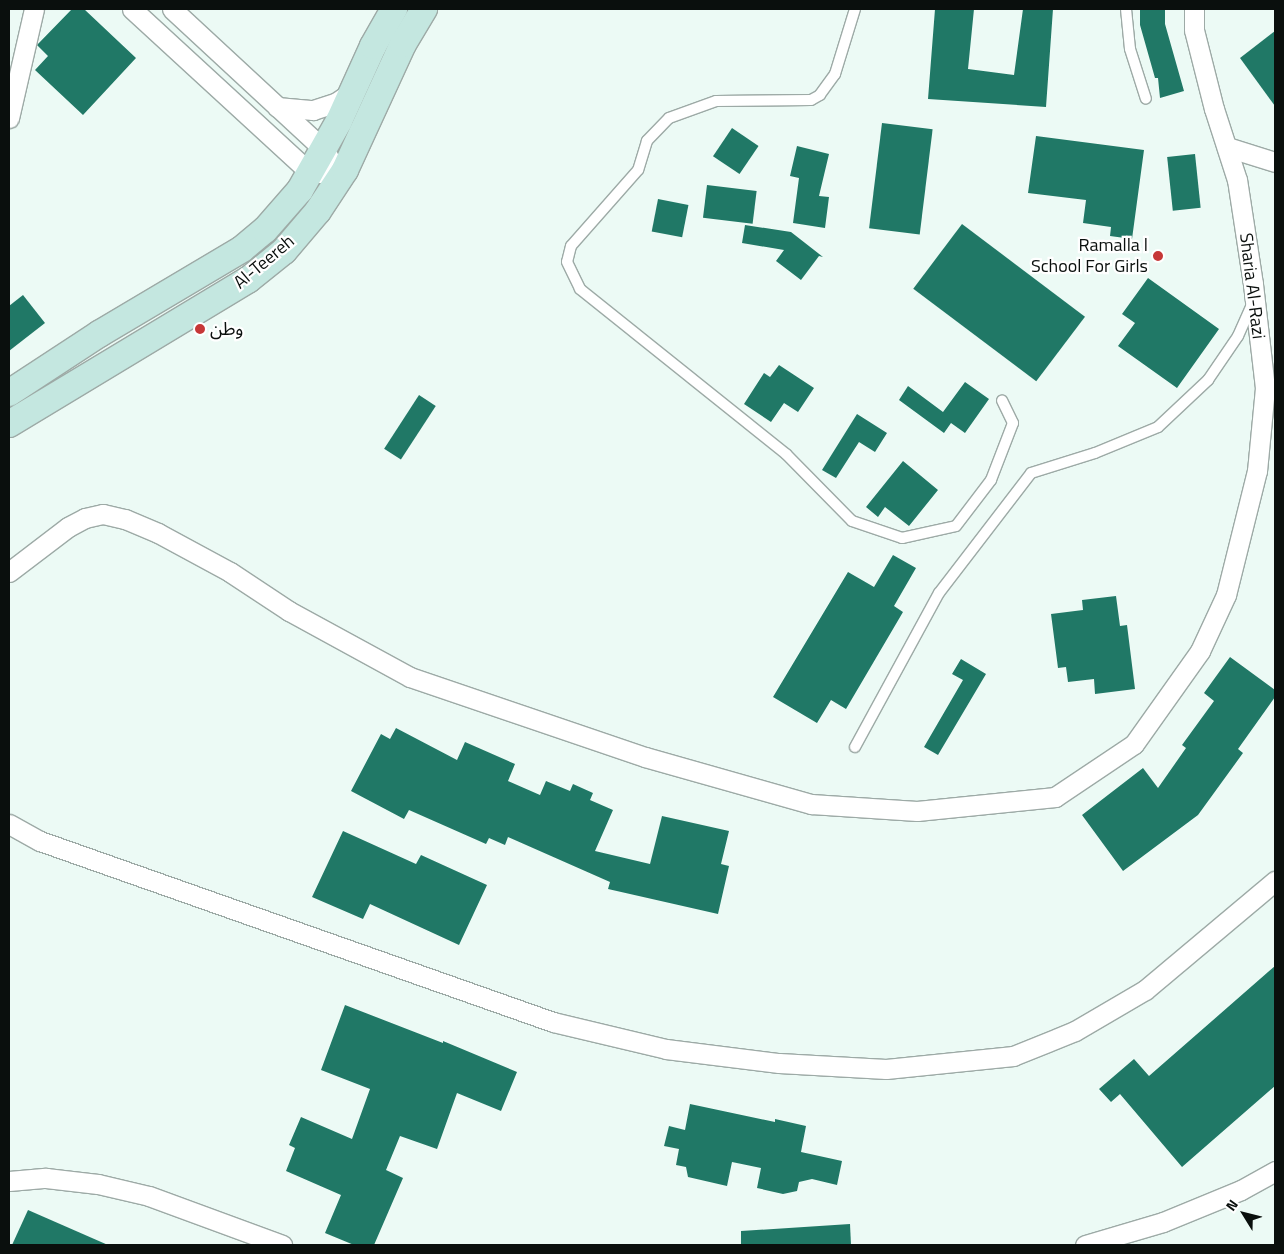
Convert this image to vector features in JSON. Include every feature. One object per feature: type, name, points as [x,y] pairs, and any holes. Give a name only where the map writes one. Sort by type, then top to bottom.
[{"type":"main road","name":"Al-Teereh","points":[[9,393],[99,334],[242,249],[265,230],[300,190],[323,149],[394,9]]},
{"type":"main road","name":"Al-Teereh","points":[[9,424],[248,280],[284,251],[318,211],[341,175],[404,44],[424,9]]},
{"type":"street","points":[[132,9],[310,172],[341,175]]},
{"type":"street","points":[[172,9],[323,149],[341,175]]},
{"type":"street","name":"Sharia Al-Razi","points":[[9,572],[68,526],[85,518],[103,514],[125,519],[158,533],[230,572],[289,611],[410,677],[645,757],[811,804],[917,811],[1055,797],[1134,744],[1200,651],[1226,595],[1257,471],[1265,388],[1238,180],[1214,109],[1194,30],[1194,9]]},
{"type":"street","points":[[9,118],[35,11]]},
{"type":"street","points":[[277,106],[318,109],[337,102],[352,92]]},
{"type":"street","points":[[1227,147],[1275,162]]},
{"type":"street","points":[[9,824],[40,842],[553,1022],[666,1049],[779,1063],[886,1069],[1013,1056],[1075,1031],[1144,990],[1275,882]]},
{"type":"street","points":[[1085,1245],[1163,1222],[1241,1190],[1275,1171]]},
{"type":"street","points":[[9,1181],[46,1178],[98,1184],[140,1194],[282,1245]]},
{"type":"lane","points":[[855,9],[835,74],[820,95],[811,100],[716,101],[669,118],[647,141],[638,170],[571,246],[567,262],[580,289],[786,454],[852,521],[902,538],[956,526],[991,480],[1013,423],[1002,400]]},
{"type":"lane","points":[[1126,9],[1130,49],[1146,99]]},
{"type":"lane","points":[[855,747],[939,592],[1030,473],[1095,453],[1158,428],[1208,380],[1238,336],[1254,298]]},
{"type":"building","points":[[72,9],[84,9],[136,58],[83,115],[35,70],[48,56],[37,45]]},
{"type":"building","points":[[935,9],[974,9],[968,69],[1014,75],[1023,9],[1053,9],[1046,107],[928,99]]},
{"type":"building","points":[[1140,9],[1165,9],[1165,24],[1184,91],[1160,98],[1158,78],[1155,78],[1140,25]]},
{"type":"building","points":[[1275,31],[1275,106],[1240,58]]},
{"type":"building","points":[[882,123],[933,129],[920,234],[869,228]]},
{"type":"building","points":[[732,128],[759,146],[740,174],[713,156]]},
{"type":"building","points":[[1036,136],[1144,150],[1132,239],[1110,236],[1111,227],[1083,223],[1086,200],[1028,193]]},
{"type":"building","points":[[797,146],[829,154],[819,196],[829,197],[825,228],[793,223],[799,178],[790,176]]},
{"type":"building","points":[[1195,154],[1201,208],[1173,211],[1167,157]]},
{"type":"building","points":[[707,185],[757,191],[753,224],[703,218]]},
{"type":"building","points":[[658,199],[688,205],[682,237],[652,231]]},
{"type":"building","points":[[962,224],[1085,317],[1036,381],[913,289]]},
{"type":"building","points":[[745,225],[791,232],[823,257],[819,256],[801,280],[776,261],[784,250],[742,243]]},
{"type":"building","points":[[1148,278],[1219,329],[1177,388],[1118,346],[1135,323],[1122,314]]},
{"type":"building","points":[[23,295],[45,323],[9,351],[9,306]]},
{"type":"building","points":[[779,365],[814,388],[798,412],[784,403],[771,422],[744,404],[764,373],[770,377]]},
{"type":"building","points":[[965,382],[989,399],[965,433],[951,423],[944,433],[899,400],[908,386],[943,412]]},
{"type":"building","points":[[419,395],[436,406],[401,460],[384,449]]},
{"type":"building","points":[[857,414],[887,433],[875,452],[859,442],[836,478],[822,470]]},
{"type":"building","points":[[903,461],[938,490],[909,526],[885,507],[878,517],[866,507]]},
{"type":"building","points":[[893,555],[916,568],[894,606],[903,612],[846,709],[831,700],[817,723],[773,697],[848,572],[874,587]]},
{"type":"building","points":[[1116,596],[1120,626],[1127,625],[1135,689],[1095,694],[1094,679],[1068,682],[1066,667],[1058,668],[1051,614],[1083,610],[1082,600]]},
{"type":"building","points":[[1230,657],[1275,690],[1275,697],[1238,749],[1243,753],[1198,815],[1123,871],[1082,815],[1143,768],[1158,788],[1186,748],[1182,745],[1214,701],[1204,693]]},
{"type":"building","points":[[961,659],[986,674],[938,755],[924,747],[963,680],[952,674]]},
{"type":"building","points":[[396,728],[457,760],[465,742],[515,764],[508,781],[540,795],[546,781],[570,791],[573,784],[593,793],[590,800],[613,810],[595,851],[650,864],[662,816],[729,831],[721,864],[729,866],[718,914],[608,889],[610,882],[508,837],[505,845],[489,838],[486,844],[409,810],[404,819],[351,791],[381,734],[390,739]]},
{"type":"building","points":[[343,831],[416,864],[421,855],[487,885],[459,945],[370,904],[363,919],[312,897]]},
{"type":"building","points":[[1275,966],[1275,1086],[1182,1167],[1120,1094],[1111,1102],[1099,1089],[1134,1059],[1149,1076]]},
{"type":"building","points":[[345,1005],[443,1043],[443,1041],[517,1072],[501,1111],[457,1093],[437,1149],[400,1136],[386,1170],[403,1178],[374,1245],[354,1245],[325,1233],[341,1195],[286,1171],[295,1148],[289,1145],[301,1117],[352,1139],[370,1089],[321,1070]]},
{"type":"building","points":[[690,1104],[775,1122],[775,1119],[806,1126],[801,1152],[842,1161],[837,1185],[812,1179],[799,1182],[797,1191],[783,1194],[757,1188],[761,1168],[732,1162],[727,1186],[688,1177],[686,1167],[676,1165],[679,1149],[664,1146],[669,1126],[685,1130]]},
{"type":"building","points":[[28,1210],[108,1245],[12,1245]]},
{"type":"building","points":[[850,1224],[851,1245],[741,1245],[741,1231]]},
{"type":"place","name":"Ramalla l School For Girls","points":[[1158,256]]},
{"type":"place","name":"وطن","points":[[200,329]]}]
